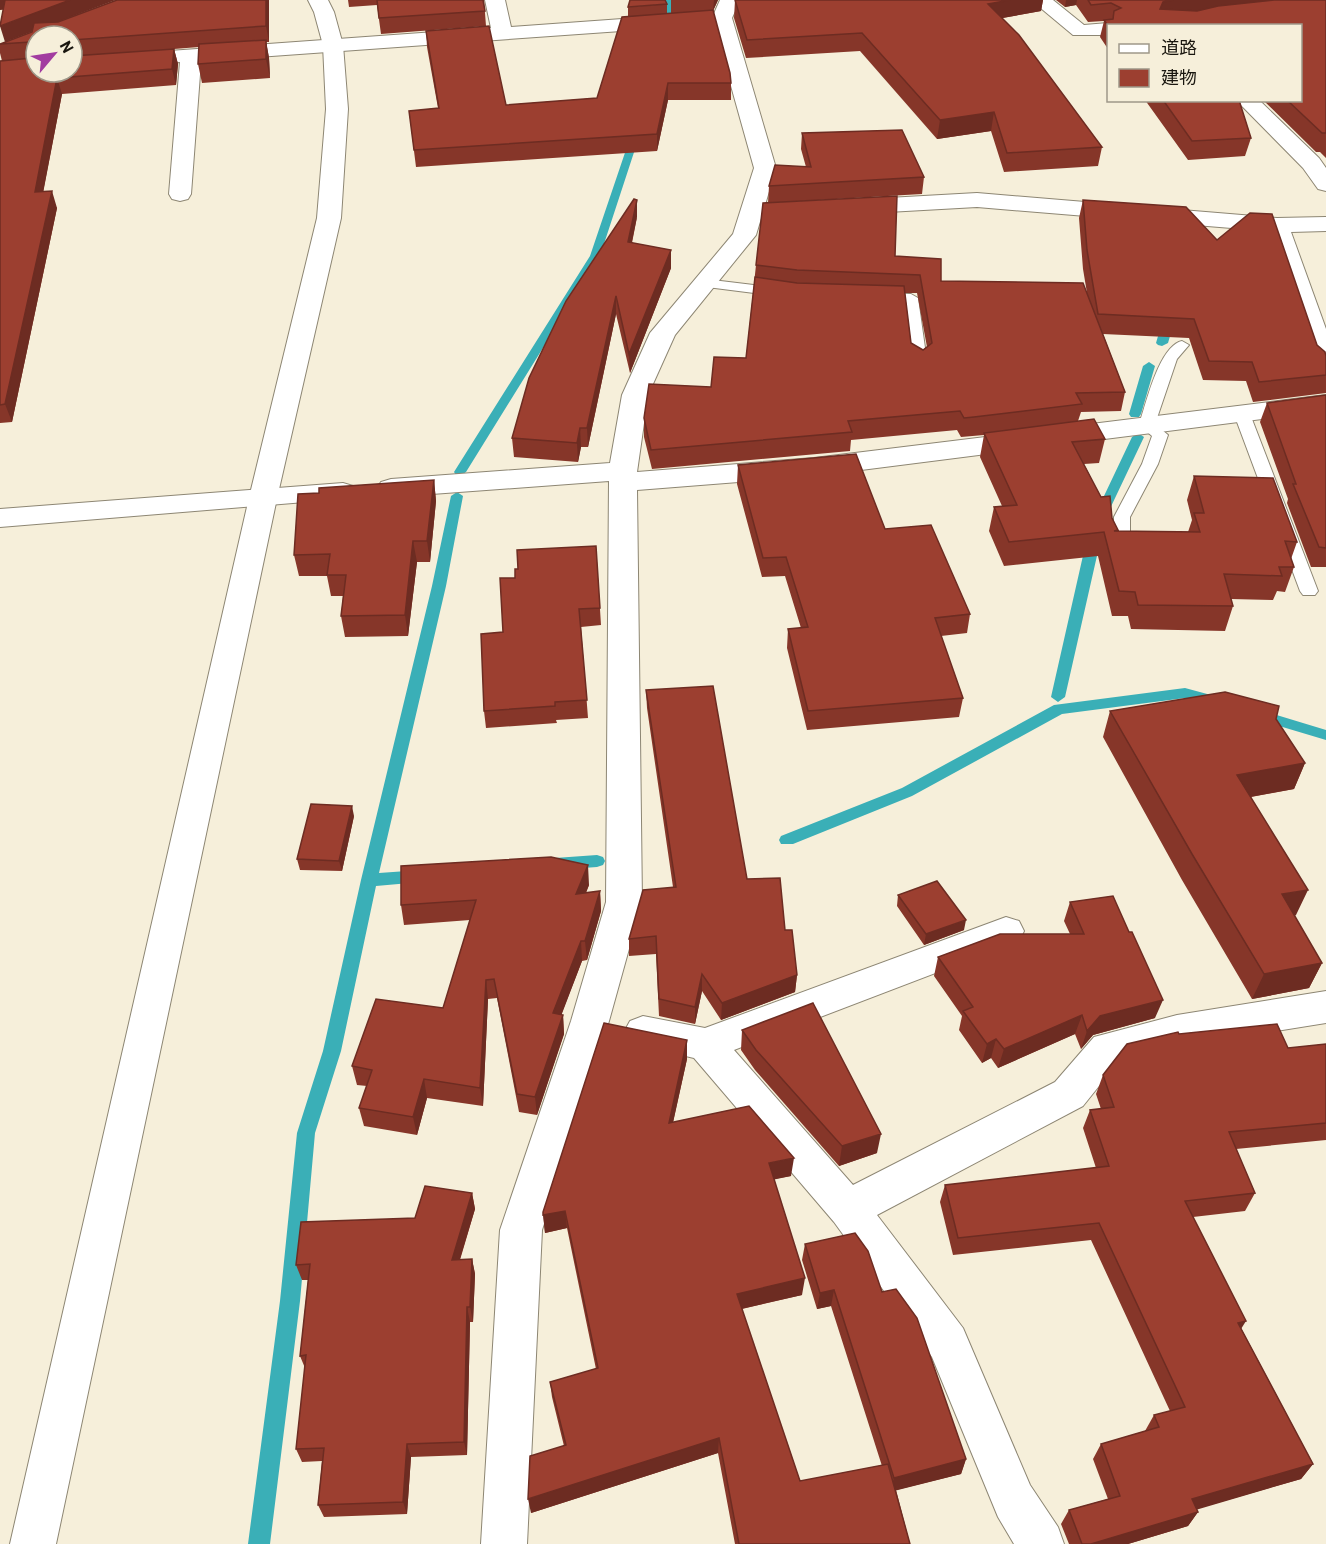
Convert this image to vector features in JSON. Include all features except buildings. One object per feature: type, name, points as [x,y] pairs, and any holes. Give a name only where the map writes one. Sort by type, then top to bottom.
[{"type":"street","points":[[33,1544],[263,498],[329,218],[337,109],[333,45],[324,12],[318,0]]},
{"type":"street","points":[[495,0],[502,33]]},
{"type":"street","points":[[1041,0],[1080,31],[1107,29]]},
{"type":"street","points":[[84,63],[693,20],[726,9],[765,168],[763,212],[663,333],[634,395],[623,477],[624,902],[590,1021],[521,1230],[504,1544]]},
{"type":"street","points":[[180,194],[191,55]]},
{"type":"street","points":[[1248,102],[1318,163],[1326,184]]},
{"type":"street","points":[[834,208],[977,200],[1277,225],[1326,224]]},
{"type":"street","points":[[1277,225],[1326,364]]},
{"type":"street","points":[[0,518],[263,498],[814,467],[1326,403]]},
{"type":"street","points":[[590,1021],[705,1044],[1006,931]]},
{"type":"street","points":[[848,1209],[1069,1094],[1107,1048],[1178,1031],[1326,1007]]},
{"type":"street","points":[[705,1044],[848,1209],[948,1343],[1014,1501],[1041,1544]]},
{"type":"lane","points":[[704,283],[796,295]]},
{"type":"lane","points":[[865,297],[911,298],[920,362]]},
{"type":"lane","points":[[1122,536],[1122,517],[1150,464],[1160,435],[1147,425],[1170,358],[1182,345]]},
{"type":"lane","points":[[1242,414],[1309,591]]},
{"type":"waterway","points":[[667,17],[670,0]]},
{"type":"waterway","points":[[460,472],[595,256],[635,134]]},
{"type":"waterway","points":[[1162,343],[1169,319]]},
{"type":"waterway","points":[[1135,414],[1149,366]]},
{"type":"waterway","points":[[1101,515],[1138,437]]},
{"type":"waterway","points":[[369,880],[439,586],[457,496]]},
{"type":"waterway","points":[[1058,697],[1094,538]]},
{"type":"waterway","points":[[787,840],[907,792],[1059,709],[1185,693],[1217,702]]},
{"type":"waterway","points":[[1257,714],[1326,735]]},
{"type":"waterway","points":[[555,864],[597,861]]},
{"type":"waterway","points":[[369,880],[421,876]]},
{"type":"waterway","points":[[259,1544],[290,1301],[306,1133],[332,1051],[369,880]]}]
